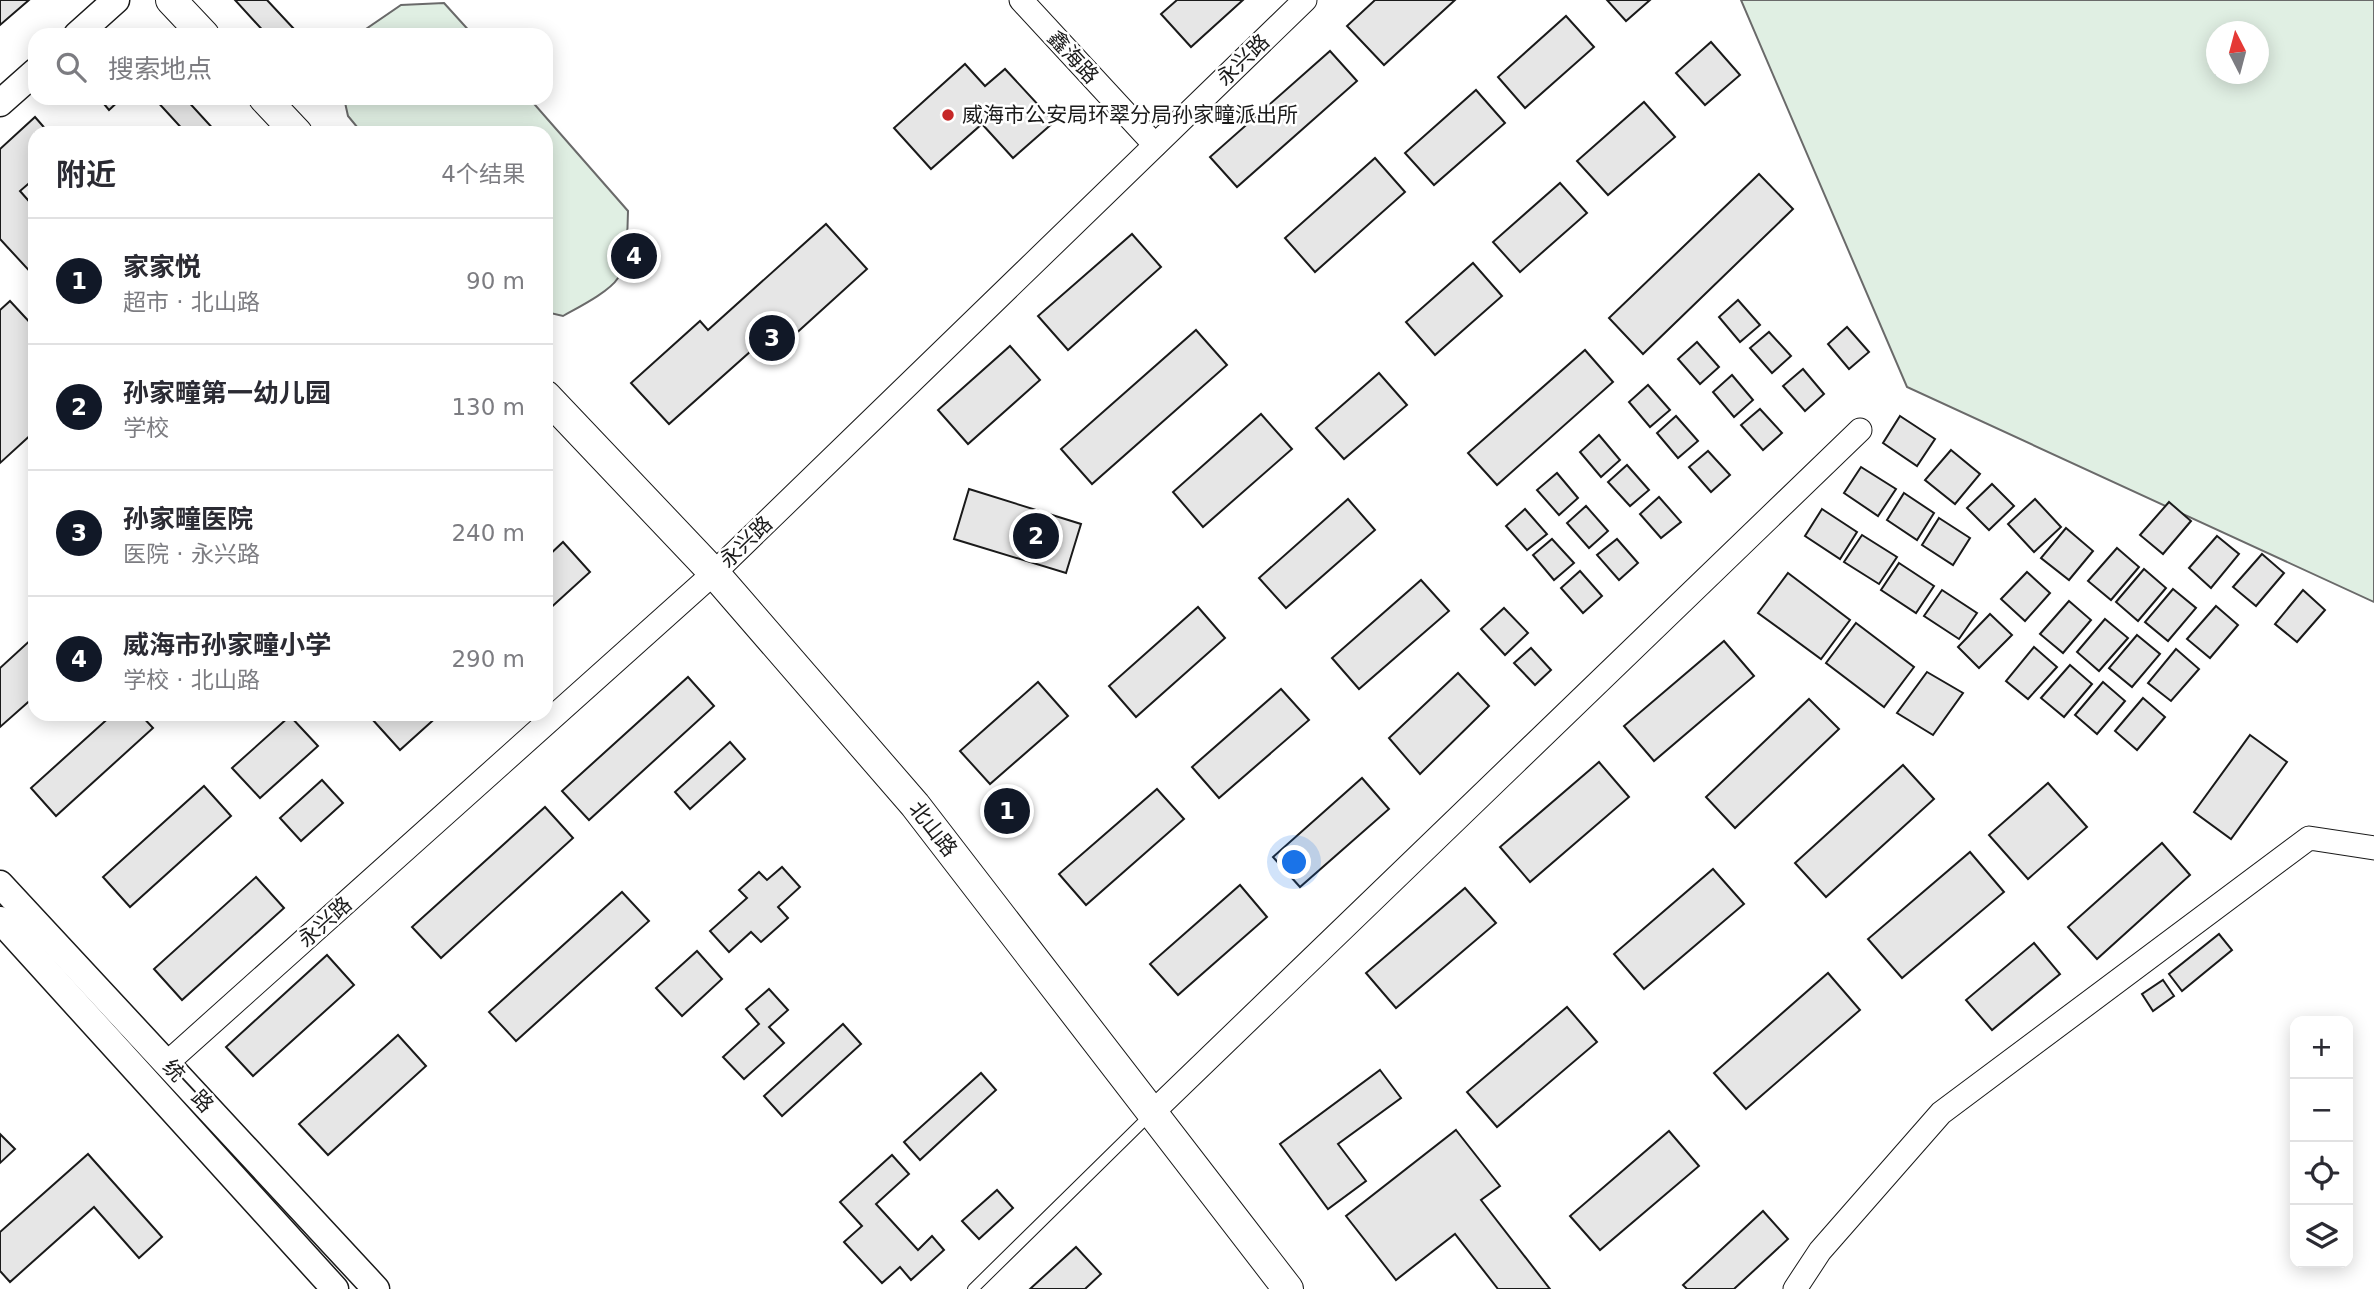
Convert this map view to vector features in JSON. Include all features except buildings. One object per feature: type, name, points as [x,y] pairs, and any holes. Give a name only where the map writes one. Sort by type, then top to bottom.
[{"type":"main road","points":[[84,28],[116,0]]},
{"type":"main road","points":[[171,0],[197,28]]},
{"type":"main road","points":[[0,103],[28,78]]},
{"type":"main road","points":[[271,105],[290,126]]},
{"type":"main road","name":"北山路","points":[[553,403],[714,573],[915,805],[1288,1289]]},
{"type":"main road","name":"统一路","points":[[0,884],[376,1289]]},
{"type":"main road","name":"统一路","points":[[0,920],[335,1289]]},
{"type":"street","name":"鑫海路","points":[[1021,0],[1155,145]]},
{"type":"street","name":"永兴路","points":[[553,717],[714,573],[1305,0]]},
{"type":"street","points":[[1152,1113],[1860,430]]},
{"type":"street","name":"永兴路","points":[[167,1063],[549,721]]},
{"type":"street","points":[[1796,1289],[1820,1251],[1941,1113],[2309,838],[2374,848]]},
{"type":"lane","points":[[973,1289],[1152,1113]]},
{"type":"green space","points":[[1741,0],[2374,0],[2374,602],[1907,387]]},
{"type":"green space","points":[[444,3],[467,28],[367,28],[401,5]]},
{"type":"green space","points":[[346,105],[535,105],[628,211],[621,273],[614,283],[585,304],[563,316],[553,314],[553,126],[356,126],[348,116]]},
{"type":"place","name":"威海市公安局环翠分局孙家疃派出所","points":[[948,115]]},
{"type":"place","name":"威海市孙家疃小学","points":[[634,256]]},
{"type":"place","name":"孙家疃医院","points":[[772,338]]},
{"type":"place","name":"孙家疃第一幼儿园","points":[[1036,536]]},
{"type":"place","name":"家家悦","points":[[1007,811]]}]
